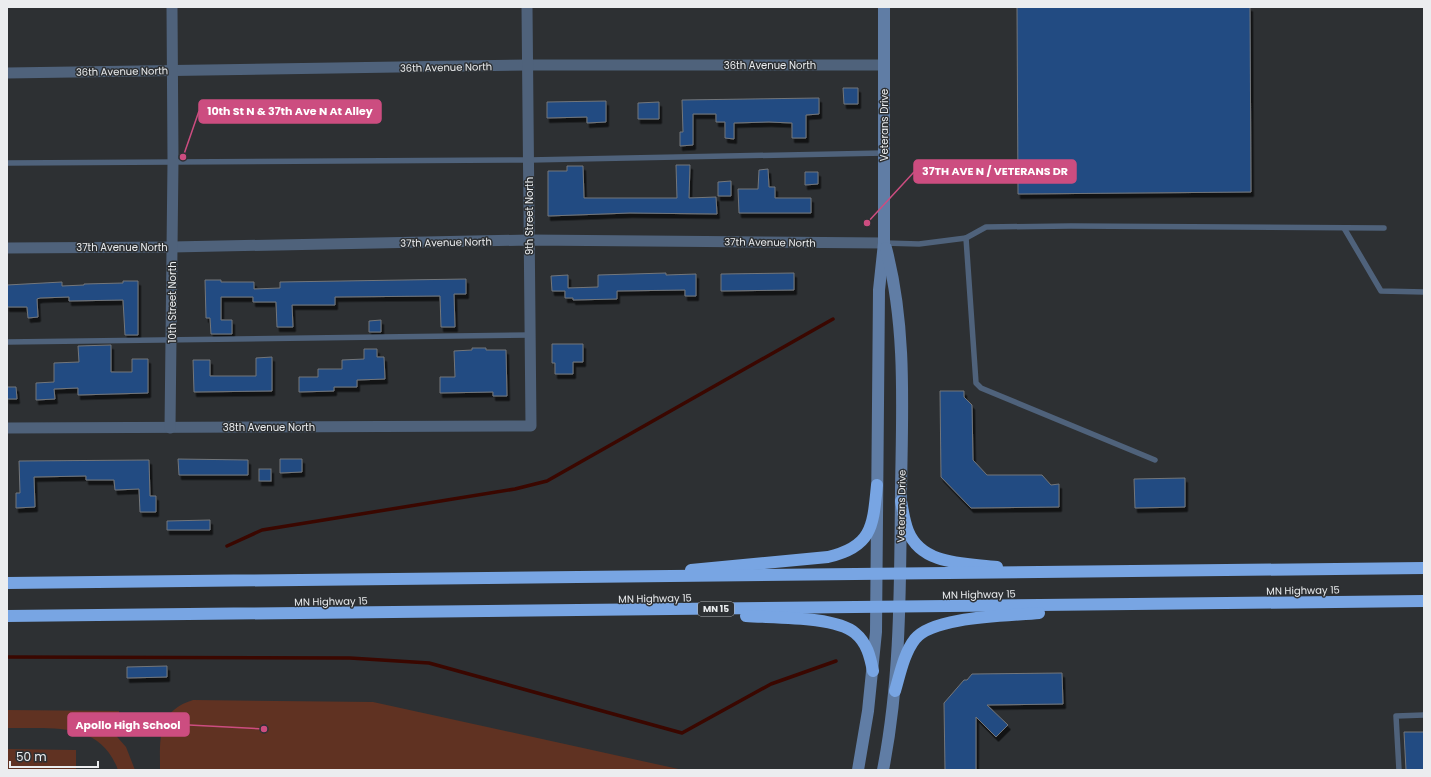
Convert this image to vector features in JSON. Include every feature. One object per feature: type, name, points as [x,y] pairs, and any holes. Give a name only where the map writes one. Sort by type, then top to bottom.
[{"type":"highway","points":[[621,577],[828,557],[847,552],[861,543],[869,533],[874,514],[877,485]]},
{"type":"highway","points":[[901,501],[908,533],[920,549],[928,555],[951,562],[1046,573]]},
{"type":"highway","name":"MN Highway 15","points":[[7,583],[877,575],[1424,568]]},
{"type":"highway","name":"MN Highway 15","points":[[7,616],[900,608],[1424,601]]},
{"type":"highway","points":[[895,691],[910,647],[918,635],[931,627],[952,622],[1115,605]]},
{"type":"highway","points":[[655,610],[837,624],[849,628],[859,637],[870,654],[873,671]]},
{"type":"main road","name":"Veterans Drive","points":[[858,770],[873,671],[877,608],[878,290],[884,244],[884,7]]},
{"type":"main road","name":"Veterans Drive","points":[[883,770],[895,691],[900,608],[901,501],[901,351],[894,279],[884,244]]},
{"type":"street","name":"10th Street North","points":[[170,428],[173,161],[172,7]]},
{"type":"street","name":"9th Street North","points":[[527,7],[531,426]]},
{"type":"street","name":"36th Avenue North","points":[[7,73],[528,65],[884,65]]},
{"type":"street","name":"37th Avenue North","points":[[7,248],[172,247],[529,240],[884,244]]},
{"type":"street","name":"38th Avenue North","points":[[7,428],[531,426]]},
{"type":"lane","points":[[7,163],[529,160],[884,153]]},
{"type":"lane","points":[[884,244],[919,244],[966,238],[986,228],[994,227],[1384,228]]},
{"type":"lane","points":[[1344,228],[1381,291],[1424,292]]},
{"type":"lane","points":[[966,238],[976,383],[982,388],[1155,460]]},
{"type":"lane","points":[[7,342],[530,335]]},
{"type":"lane","points":[[1399,770],[1396,716],[1424,715]]},
{"type":"shaded area","points":[[193,700],[373,702],[683,770],[160,770],[160,747],[163,727],[173,711],[181,705]]},
{"type":"shaded area","points":[[7,710],[119,711],[119,729],[111,730],[126,747],[135,770],[118,770],[110,754],[99,742],[86,735],[56,729],[7,728]]},
{"type":"shaded area","points":[[7,749],[76,750],[76,770],[7,770]]},
{"type":"building","points":[[1017,7],[1250,7],[1251,192],[1018,194]]},
{"type":"building","points":[[843,88],[858,88],[858,104],[844,104]]},
{"type":"building","points":[[819,98],[819,114],[806,115],[806,138],[792,138],[792,123],[769,122],[734,123],[734,139],[725,138],[725,122],[716,122],[716,114],[693,114],[693,145],[680,146],[680,132],[683,132],[682,100]]},
{"type":"building","points":[[606,101],[606,122],[587,123],[587,117],[547,118],[547,102]]},
{"type":"building","points":[[659,102],[659,119],[638,119],[638,103]]},
{"type":"building","points":[[676,165],[690,165],[689,198],[716,197],[717,214],[630,213],[548,216],[548,171],[567,171],[567,166],[583,166],[584,198],[677,198]]},
{"type":"building","points":[[768,169],[769,187],[775,187],[775,198],[811,198],[811,213],[739,213],[738,189],[758,189],[759,170]]},
{"type":"building","points":[[805,172],[818,172],[818,184],[805,185]]},
{"type":"building","points":[[731,181],[731,196],[718,196],[718,182]]},
{"type":"building","points":[[666,273],[666,275],[696,274],[696,296],[685,296],[685,290],[617,291],[617,299],[573,300],[573,298],[565,298],[565,291],[552,291],[551,276],[568,275],[568,288],[598,287],[598,275]]},
{"type":"building","points":[[794,273],[794,290],[721,291],[721,274]]},
{"type":"building","points":[[466,279],[466,294],[454,294],[455,327],[441,327],[440,296],[335,297],[335,305],[292,305],[293,327],[277,327],[276,302],[253,302],[253,297],[221,297],[221,320],[232,320],[232,334],[211,334],[210,318],[206,318],[205,280],[221,280],[221,282],[254,282],[254,289],[280,288],[280,282]]},
{"type":"building","points":[[123,281],[138,281],[138,335],[125,335],[123,300],[69,301],[69,297],[40,298],[37,299],[38,317],[28,318],[27,307],[7,307],[7,285],[62,282],[62,286],[123,283]]},
{"type":"building","points":[[381,320],[381,332],[369,332],[369,321]]},
{"type":"building","points":[[552,344],[583,344],[583,362],[573,362],[573,374],[555,374],[555,363],[552,363]]},
{"type":"building","points":[[111,345],[111,372],[132,372],[132,359],[148,359],[148,393],[78,395],[78,388],[54,389],[55,399],[36,400],[36,383],[54,382],[54,363],[79,362],[78,346]]},
{"type":"building","points":[[472,348],[506,350],[507,396],[493,396],[493,392],[440,393],[440,377],[455,377],[454,351],[472,350]]},
{"type":"building","points":[[364,349],[377,349],[377,357],[384,357],[385,379],[357,380],[357,387],[334,387],[334,391],[299,392],[299,377],[318,377],[318,369],[342,369],[342,360],[364,359]]},
{"type":"building","points":[[272,357],[272,391],[194,392],[193,360],[210,360],[210,376],[256,376],[256,358]]},
{"type":"building","points":[[7,387],[16,387],[17,399],[7,399]]},
{"type":"building","points":[[940,391],[964,391],[964,397],[972,405],[973,460],[987,475],[1042,475],[1051,485],[1059,484],[1059,507],[971,508],[941,477]]},
{"type":"building","points":[[178,459],[248,460],[248,475],[179,475]]},
{"type":"building","points":[[280,459],[302,459],[302,472],[280,473]]},
{"type":"building","points":[[149,460],[150,496],[156,496],[156,512],[140,512],[139,489],[115,490],[114,480],[86,480],[86,476],[34,477],[35,507],[16,508],[16,493],[20,493],[19,461]]},
{"type":"building","points":[[259,469],[271,469],[271,481],[259,481]]},
{"type":"building","points":[[1185,478],[1185,507],[1135,508],[1134,479]]},
{"type":"building","points":[[210,520],[210,530],[167,530],[167,521]]},
{"type":"building","points":[[167,666],[167,677],[127,678],[127,667]]},
{"type":"building","points":[[1062,673],[1063,704],[987,705],[1008,725],[996,737],[976,717],[976,770],[945,770],[944,703],[964,680],[967,680],[972,674]]},
{"type":"building","points":[[1404,732],[1424,732],[1424,770],[1406,770]]},
{"type":"waterway","points":[[227,546],[262,530],[515,489],[547,481],[833,319]]},
{"type":"waterway","points":[[7,657],[350,658],[429,663],[682,733],[771,684],[836,661]]},
{"type":"place","name":"10th St N & 37th Ave N At Alley","points":[[183,157]]},
{"type":"place","name":"37TH AVE N / VETERANS DR","points":[[867,223]]},
{"type":"place","name":"Apollo High School","points":[[264,729]]}]
